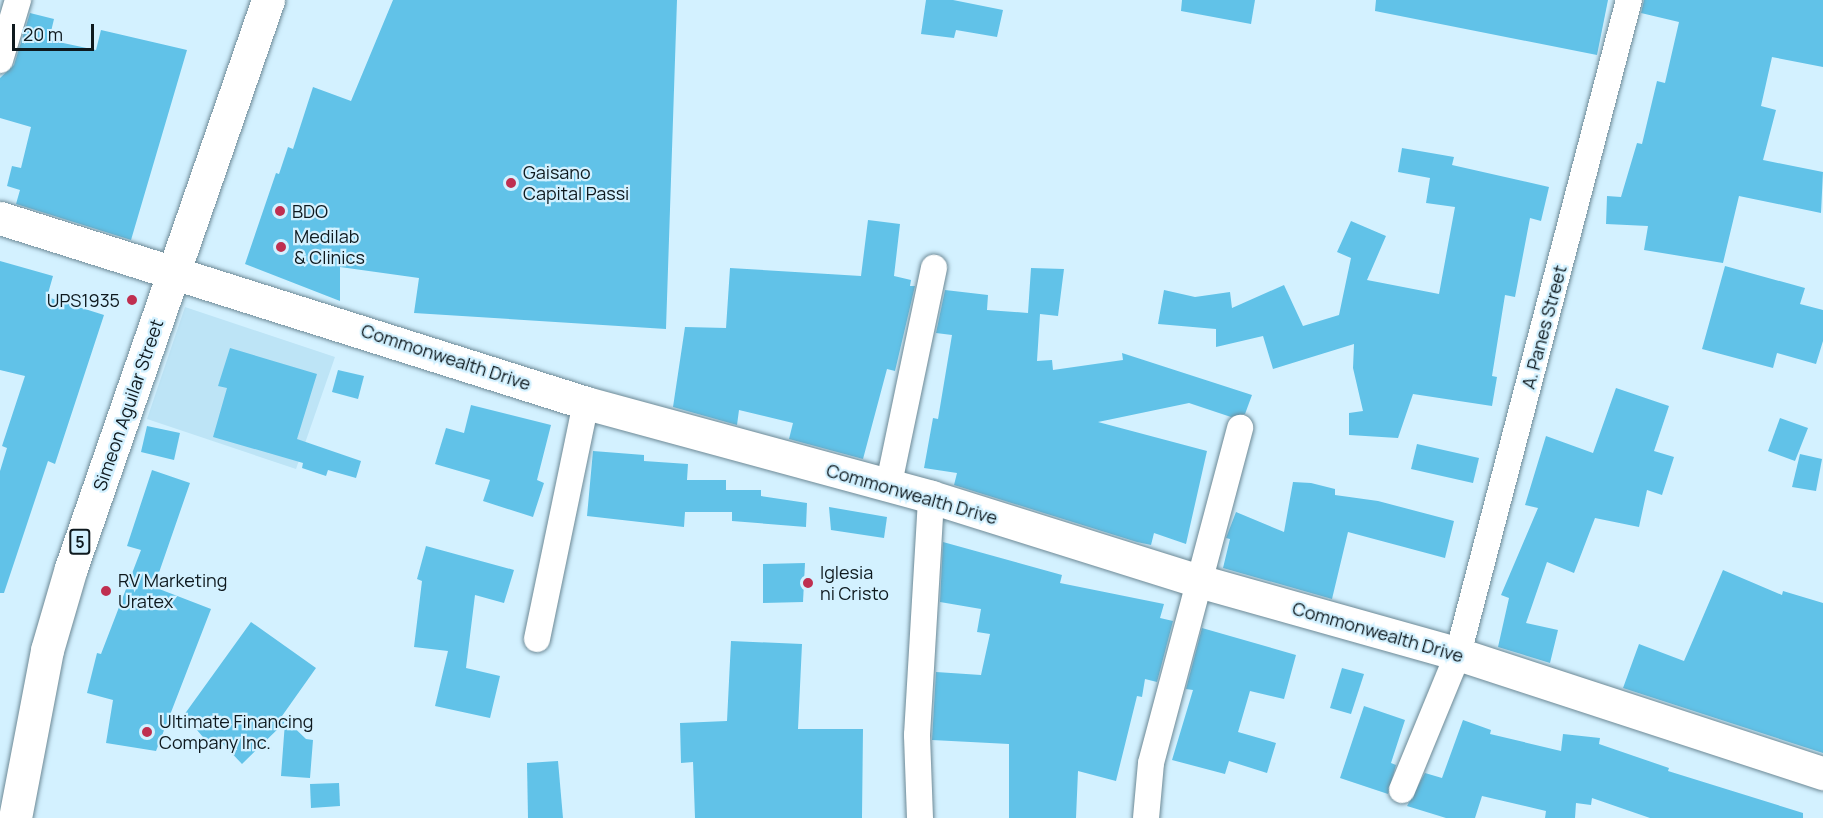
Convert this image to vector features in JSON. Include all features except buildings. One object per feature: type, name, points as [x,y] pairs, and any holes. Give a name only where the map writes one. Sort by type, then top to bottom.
[{"type":"main road","name":"Simeon Aguilar Street","points":[[15,818],[47,650],[68,578],[268,0]]},
{"type":"main road","name":"Commonwealth Drive","points":[[0,218],[173,274],[388,338],[586,403],[888,488],[931,497],[1199,581],[1458,654],[1823,773]]},
{"type":"street","points":[[0,60],[18,0]]},
{"type":"street","name":"A. Panes Street","points":[[1402,790],[1458,654],[1629,0]]},
{"type":"street","points":[[888,488],[934,268]]},
{"type":"street","points":[[537,639],[586,403]]},
{"type":"street","points":[[1146,818],[1151,763],[1240,428]]},
{"type":"street","points":[[920,818],[917,735],[931,497]]},
{"type":"shaded area","points":[[185,307],[335,357],[296,469],[147,419]]},
{"type":"place","name":"Gaisano Capital Passi","points":[[511,183]]},
{"type":"place","name":"BDO","points":[[280,211]]},
{"type":"place","name":"Medilab & Clinics","points":[[281,247]]},
{"type":"place","name":"UPS1935","points":[[132,300]]},
{"type":"place","name":"Iglesia ni Cristo","points":[[808,583]]},
{"type":"place","name":"RV Marketing Uratex","points":[[106,591]]},
{"type":"place","name":"Ultimate Financing Company Inc.","points":[[147,732]]}]
